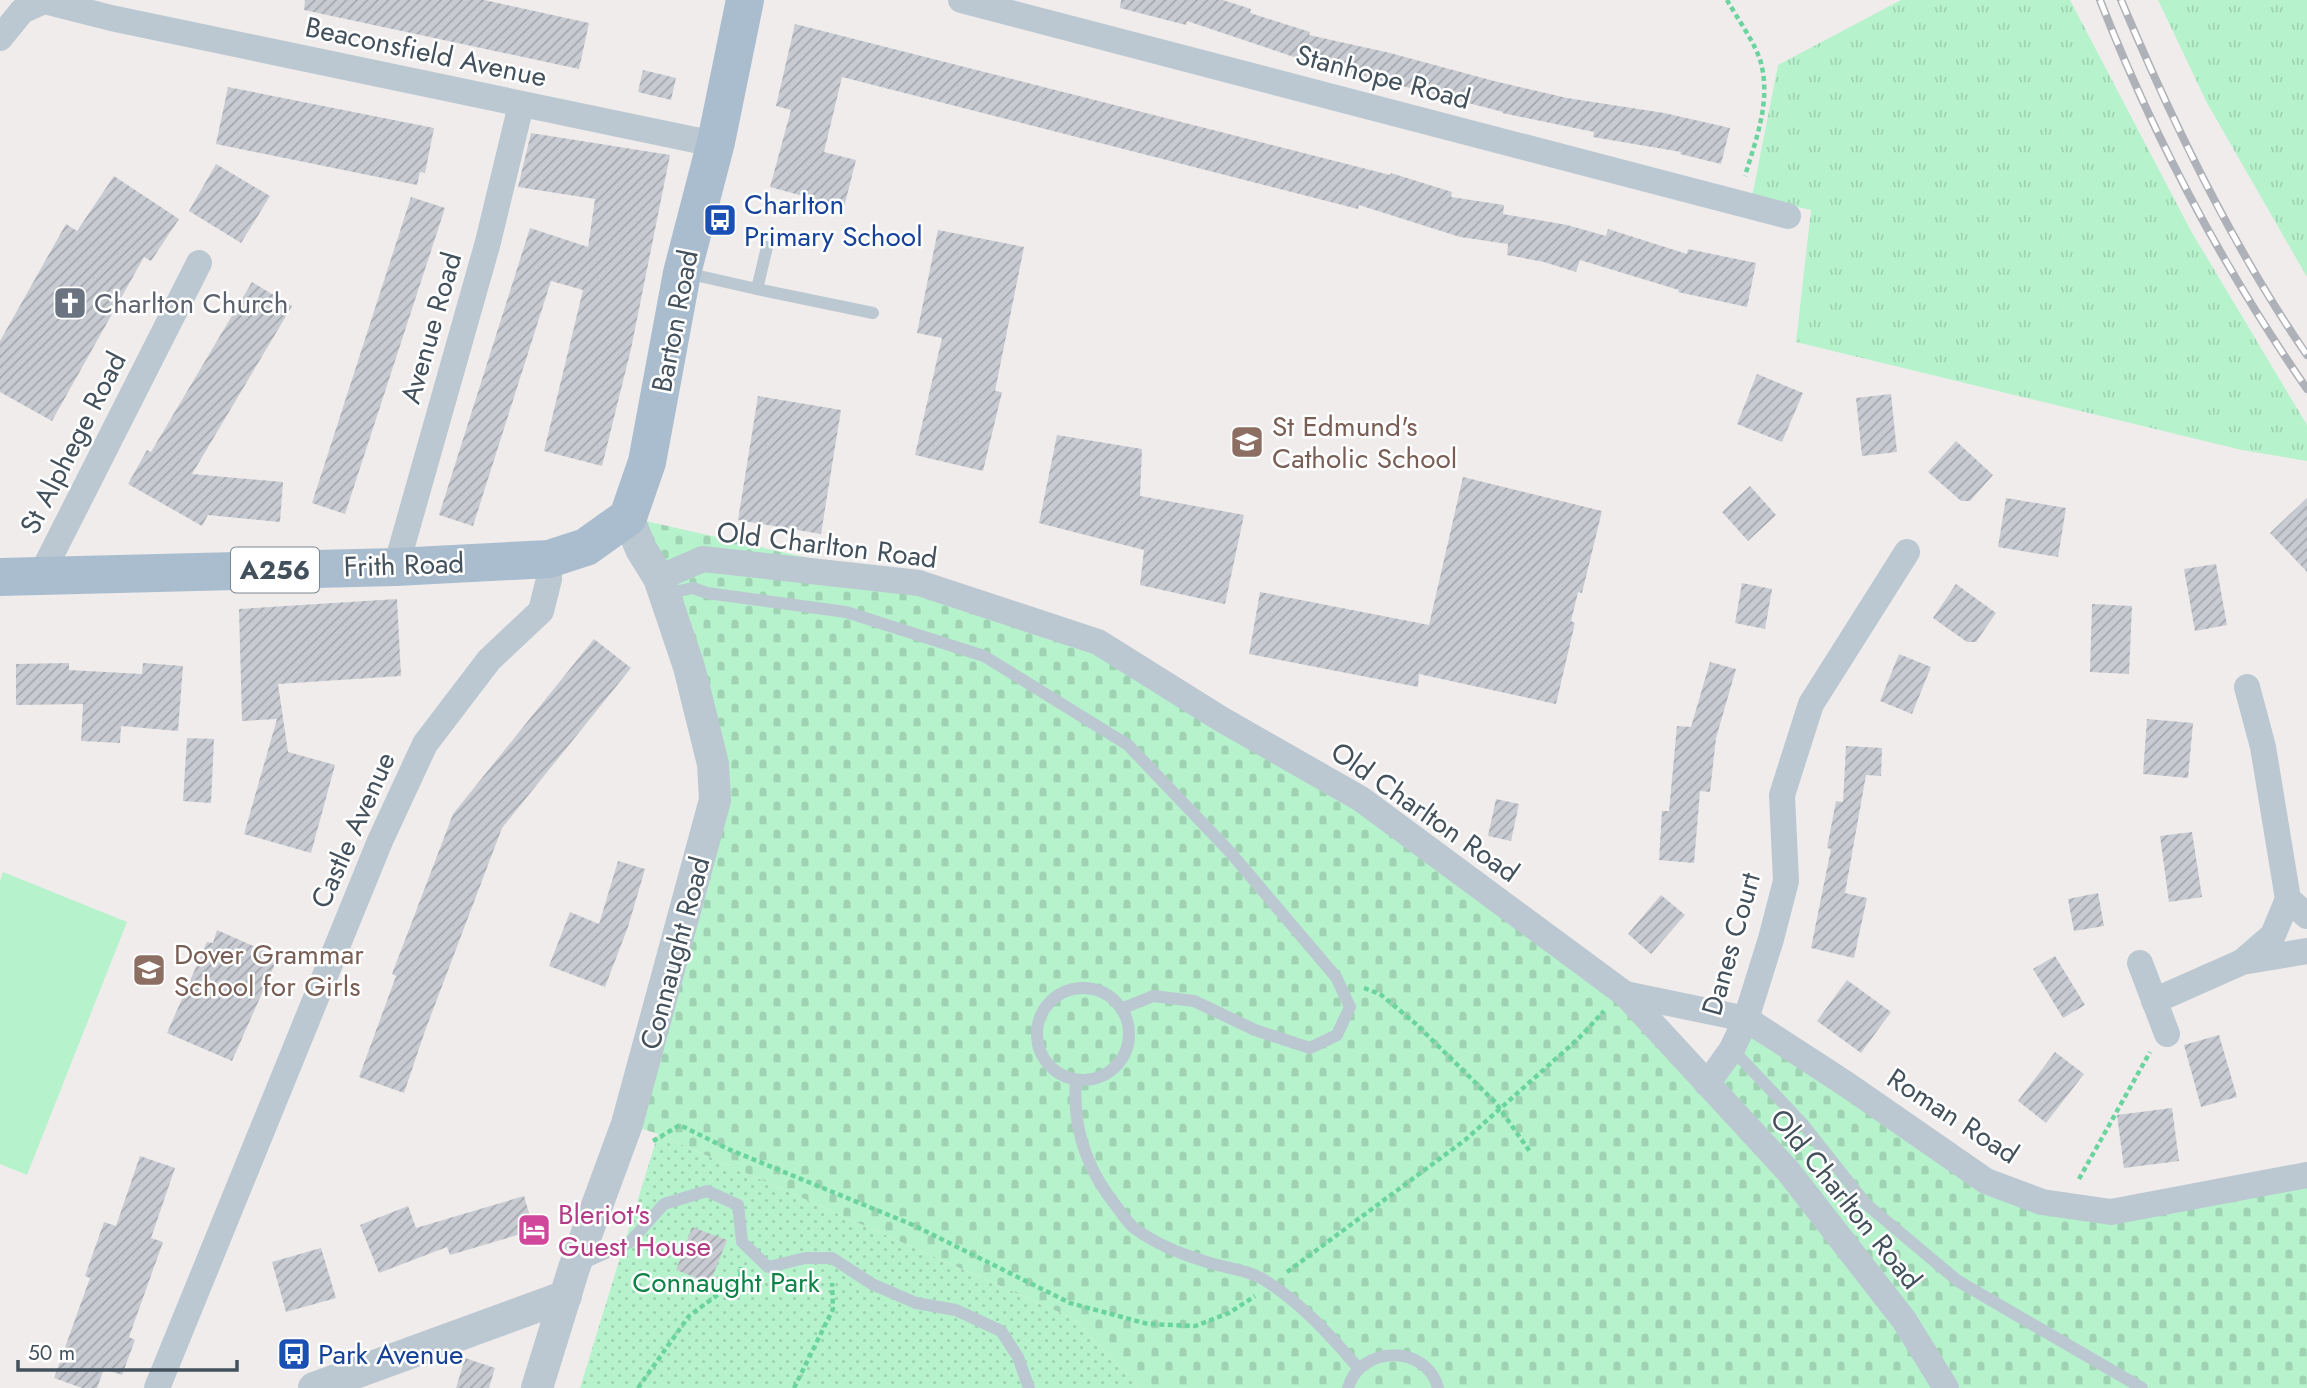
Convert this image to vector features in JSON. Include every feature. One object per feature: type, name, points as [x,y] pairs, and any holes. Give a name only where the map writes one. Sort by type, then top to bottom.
[{"type":"main road","name":"Barton Road","points":[[628,517],[647,462],[682,272],[716,142],[745,0]]},
{"type":"main road","name":"Frith Road","points":[[0,577],[396,567],[549,559],[586,547],[628,517]]},
{"type":"street","name":"Stanhope Road","points":[[961,0],[1788,216]]},
{"type":"street","name":"Beaconsfield Avenue","points":[[41,1],[521,105],[716,142]]},
{"type":"street","points":[[0,38],[22,11],[41,1]]},
{"type":"street","name":"Avenue Road","points":[[396,567],[488,242],[521,105]]},
{"type":"street","name":"St Alphege Road","points":[[41,575],[199,264]]},
{"type":"street","name":"Connaught Road","points":[[537,1388],[570,1282],[627,1125],[715,800],[713,764],[689,667],[662,586],[641,549],[628,517]]},
{"type":"street","name":"Danes Court","points":[[1707,1084],[1731,1049],[1746,1019],[1771,939],[1786,881],[1782,796],[1811,704],[1907,552]]},
{"type":"street","name":"Castle Avenue","points":[[157,1388],[380,841],[425,744],[489,660],[541,611],[549,579],[549,559]]},
{"type":"street","name":"Old Charlton Road","points":[[662,586],[703,559],[919,583],[1098,642],[1221,719],[1361,799],[1616,1002],[1707,1084],[1788,1171],[1903,1320],[1946,1388]]},
{"type":"street","points":[[2242,962],[2273,935],[2298,907],[2247,687]]},
{"type":"street","points":[[2154,1001],[2242,962],[2307,951]]},
{"type":"street","points":[[2140,963],[2167,1034]]},
{"type":"street","name":"Roman Road","points":[[1616,1002],[1746,1019],[1986,1181],[2042,1202],[2111,1212],[2307,1175]]},
{"type":"street","points":[[314,1388],[570,1282]]},
{"type":"lane","points":[[757,289],[767,247]]},
{"type":"lane","points":[[682,272],[873,313]]},
{"type":"lane","points":[[662,586],[693,588],[707,593],[846,612],[984,656],[1128,745],[1230,852],[1336,977],[1350,1007],[1337,1035],[1310,1048],[1255,1030],[1194,1001],[1153,996],[1121,1009]]},
{"type":"lane","points":[[1083,987],[1098,990],[1111,998],[1121,1009],[1127,1023],[1128,1038],[1125,1052],[1117,1065],[1105,1074],[1076,1080],[1049,1066],[1041,1053],[1037,1030],[1044,1008],[1054,997],[1083,987]]},
{"type":"lane","points":[[1731,1049],[1802,1123],[1866,1204],[1958,1281],[2142,1388]]},
{"type":"lane","points":[[1076,1080],[1074,1102],[1077,1127],[1088,1160],[1104,1191],[1132,1226],[1154,1241],[1270,1284],[1315,1321],[1359,1369]]},
{"type":"lane","points":[[570,1282],[630,1242],[664,1204],[707,1191],[738,1205],[742,1242],[768,1267],[805,1258],[832,1258],[872,1284],[916,1303],[956,1310],[1001,1331],[1018,1357],[1029,1388]]},
{"type":"lane","points":[[1348,1388],[1359,1369],[1371,1359],[1386,1355],[1401,1355],[1416,1360],[1428,1370],[1438,1388]]},
{"type":"path","points":[[1727,0],[1760,61],[1765,94],[1760,125],[1737,202]]},
{"type":"path","points":[[1336,977],[1380,994],[1416,1024],[1495,1102],[1531,1153]]},
{"type":"path","points":[[646,1144],[680,1125],[728,1149],[913,1225],[1070,1303],[1148,1324],[1195,1326],[1230,1313],[1465,1140],[1616,1002]]},
{"type":"path","points":[[2077,1185],[2154,1045],[2167,1034]]},
{"type":"path","points":[[638,1388],[689,1316],[740,1278],[742,1242]]},
{"type":"path","points":[[794,1388],[833,1309],[832,1258]]},
{"type":"green space","points":[[1901,0],[2070,0],[2191,231],[2307,425],[2307,461],[2242,450],[1796,342],[1811,210],[1752,197],[1778,65]]},
{"type":"green space","points":[[2158,0],[2307,0],[2307,277],[2207,103]]},
{"type":"green space","points":[[628,517],[919,583],[1098,642],[1221,719],[1625,994],[1707,1083],[1746,1019],[1986,1181],[2111,1212],[2307,1175],[2307,1388],[1140,1388],[1074,1319],[658,1134],[627,1124],[715,800]]},
{"type":"green space","points":[[3,872],[127,922],[27,1175],[0,1164],[0,881]]},
{"type":"green space","name":"Connaught Park","points":[[658,1134],[1074,1319],[1140,1388],[580,1388]]},
{"type":"building","points":[[305,0],[484,0],[589,23],[579,69],[304,10]]},
{"type":"building","points":[[1121,0],[1223,0],[1251,9],[1250,13],[1310,32],[1309,35],[1567,98],[1664,113],[1730,128],[1721,164],[1680,154],[1681,152],[1593,137],[1594,132],[1502,113],[1309,62],[1187,21],[1186,25],[1120,8]]},
{"type":"building","points":[[795,24],[1390,175],[1391,173],[1452,192],[1451,197],[1504,205],[1503,214],[1567,225],[1606,236],[1608,229],[1687,254],[1688,249],[1756,263],[1747,307],[1678,292],[1679,290],[1580,260],[1576,272],[1507,255],[1508,244],[1460,237],[1359,205],[1358,209],[842,77],[824,152],[856,160],[844,207],[770,187],[791,110],[776,106]]},
{"type":"building","points":[[643,70],[676,78],[671,100],[638,92]]},
{"type":"building","points":[[228,87],[434,128],[425,173],[420,172],[417,185],[216,144]]},
{"type":"building","points":[[531,133],[670,155],[631,349],[602,466],[544,451],[583,290],[551,281],[473,526],[439,515],[530,228],[588,247],[595,199],[518,187]]},
{"type":"building","points":[[216,164],[270,196],[241,243],[189,211]]},
{"type":"building","name":"Charlton Church","points":[[114,176],[179,219],[151,261],[144,257],[52,421],[0,392],[0,341],[66,224],[77,231]]},
{"type":"building","points":[[411,197],[445,208],[345,514],[312,503]]},
{"type":"building","points":[[938,230],[1024,247],[995,391],[1002,392],[983,471],[915,455],[942,338],[917,333]]},
{"type":"building","points":[[252,282],[292,306],[192,474],[283,482],[280,522],[208,515],[202,526],[128,484],[147,450],[151,452]]},
{"type":"building","points":[[1757,374],[1803,393],[1782,442],[1737,424]]},
{"type":"building","points":[[1891,394],[1897,452],[1862,456],[1856,398]]},
{"type":"building","points":[[758,396],[841,410],[821,534],[738,520]]},
{"type":"building","points":[[1057,435],[1142,449],[1140,496],[1244,515],[1225,604],[1140,585],[1144,550],[1039,523]]},
{"type":"building","points":[[1956,441],[1993,475],[1970,501],[1961,501],[1928,472]]},
{"type":"building","points":[[1463,477],[1602,511],[1582,593],[1578,592],[1571,621],[1575,623],[1556,704],[1419,674],[1418,687],[1249,654],[1260,592],[1429,625]]},
{"type":"building","points":[[1750,486],[1776,515],[1748,541],[1722,512]]},
{"type":"building","points":[[2006,498],[2066,508],[2058,557],[1998,547]]},
{"type":"building","points":[[2307,498],[2307,572],[2270,533]]},
{"type":"building","points":[[2216,564],[2227,625],[2195,631],[2184,569]]},
{"type":"building","points":[[1742,583],[1772,589],[1765,629],[1735,623]]},
{"type":"building","points":[[1956,584],[1996,613],[1976,642],[1967,642],[1933,618]]},
{"type":"building","points":[[397,599],[401,676],[278,684],[288,752],[335,765],[311,853],[244,834],[277,719],[242,721],[239,609]]},
{"type":"building","points":[[2092,604],[2132,606],[2129,674],[2090,672]]},
{"type":"building","points":[[594,639],[631,668],[502,828],[404,1093],[359,1077],[396,976],[392,974],[453,814]]},
{"type":"building","points":[[1899,654],[1931,667],[1912,714],[1880,701]]},
{"type":"building","points":[[1710,662],[1736,669],[1716,738],[1710,792],[1700,791],[1694,863],[1659,860],[1662,811],[1669,811],[1677,726],[1691,727]]},
{"type":"building","points":[[69,663],[69,670],[142,674],[143,663],[183,666],[178,731],[121,726],[120,743],[81,741],[83,704],[16,705],[16,664]]},
{"type":"building","points":[[2147,719],[2193,723],[2188,778],[2143,774]]},
{"type":"building","points":[[187,738],[214,739],[211,803],[183,801]]},
{"type":"building","points":[[1846,746],[1882,748],[1881,776],[1866,775],[1845,893],[1867,898],[1854,958],[1811,948],[1831,849],[1827,848],[1836,801],[1843,802]]},
{"type":"building","points":[[1496,799],[1519,804],[1511,841],[1488,836]]},
{"type":"building","points":[[2192,832],[2202,897],[2169,902],[2160,836]]},
{"type":"building","points":[[618,861],[645,869],[628,927],[605,987],[549,966],[570,912],[599,924]]},
{"type":"building","points":[[2098,893],[2104,926],[2074,931],[2068,899]]},
{"type":"building","points":[[1661,895],[1685,915],[1651,954],[1628,934]]},
{"type":"building","points":[[217,930],[278,957],[232,1061],[167,1033],[207,942],[213,943]]},
{"type":"building","points":[[2055,956],[2085,1005],[2063,1018],[2033,969]]},
{"type":"building","points":[[1847,980],[1891,1012],[1861,1053],[1817,1021]]},
{"type":"building","points":[[2219,1035],[2237,1097],[2201,1107],[2184,1045]]},
{"type":"building","points":[[2055,1052],[2084,1074],[2046,1123],[2018,1101]]},
{"type":"building","points":[[2172,1108],[2179,1161],[2124,1168],[2117,1115]]},
{"type":"building","points":[[140,1156],[175,1168],[151,1238],[163,1242],[129,1337],[135,1340],[122,1375],[104,1369],[97,1388],[82,1388],[54,1378],[90,1278],[85,1276],[104,1222],[116,1226]]},
{"type":"building","points":[[524,1196],[534,1230],[450,1255],[447,1247],[379,1273],[360,1225],[408,1206],[416,1228]]},
{"type":"building","points":[[692,1227],[727,1240],[710,1283],[676,1270]]},
{"type":"building","points":[[321,1248],[336,1298],[286,1312],[272,1262]]},
{"type":"building","points":[[465,1358],[495,1368],[489,1388],[456,1388]]},
{"type":"railway","points":[[2100,0],[2143,101],[2192,200],[2247,297],[2307,389]]},
{"type":"railway","points":[[2121,0],[2205,182],[2254,271],[2307,355]]},
{"type":"place","name":"Charlton Primary School","points":[[720,220]]},
{"type":"place","name":"Charlton Church","points":[[70,303]]},
{"type":"place","name":"St Edmund's Catholic School","points":[[1247,442]]},
{"type":"place","name":"Dover Grammar School for Girls","points":[[149,970]]},
{"type":"place","name":"Bleriot's Guest House","points":[[534,1230]]},
{"type":"place","name":"Park Avenue","points":[[294,1354]]}]
